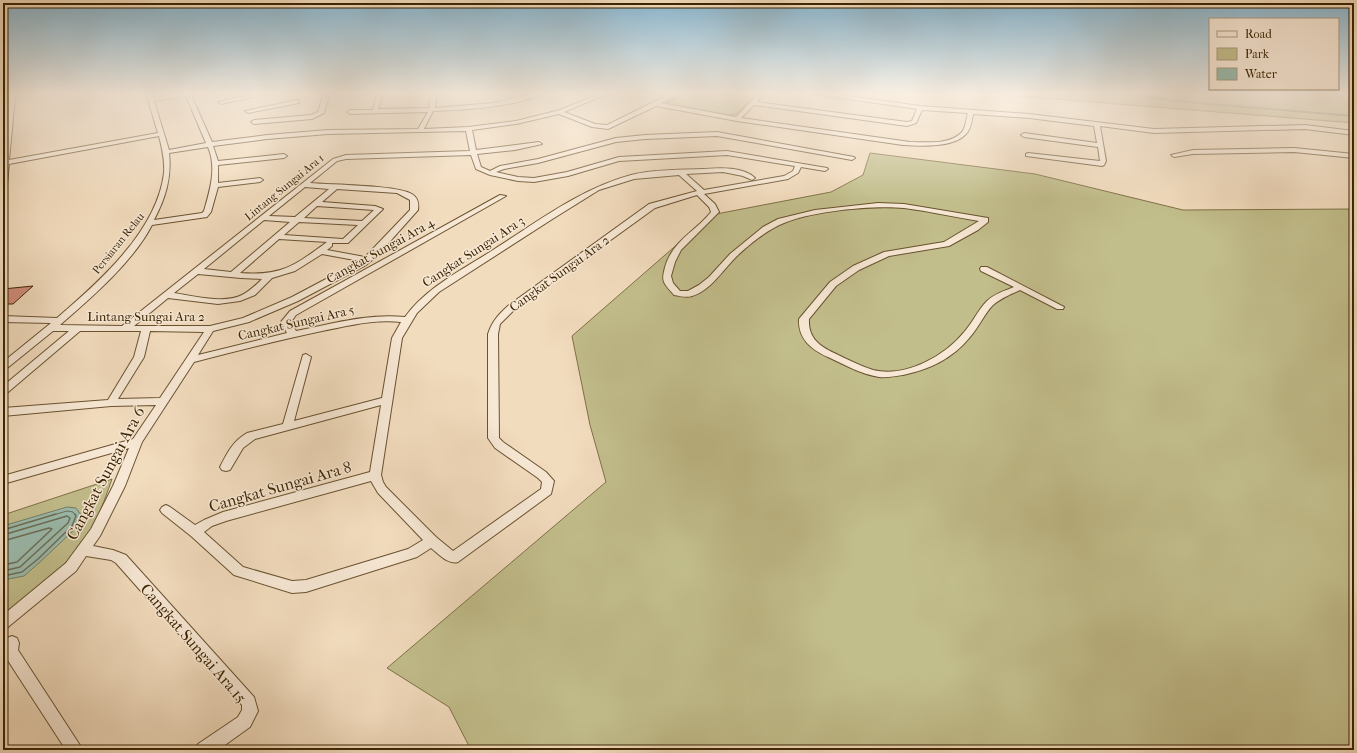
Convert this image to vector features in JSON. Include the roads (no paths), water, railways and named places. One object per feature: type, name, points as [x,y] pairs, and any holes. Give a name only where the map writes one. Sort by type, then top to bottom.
[{"type":"street","points":[[3,194],[10,128]]},
{"type":"street","points":[[151,223],[198,217],[207,212],[215,185],[215,157],[204,128]]},
{"type":"street","points":[[166,152],[210,144],[267,128]]},
{"type":"street","points":[[259,130],[328,132],[420,131],[476,128]]},
{"type":"street","points":[[798,128],[903,143],[943,142],[958,137],[963,134],[967,128]]},
{"type":"street","points":[[1028,155],[1102,164],[1103,161],[1098,128]]},
{"type":"street","points":[[1131,128],[1154,131],[1262,128]]},
{"type":"street","points":[[1314,128],[1354,133]]},
{"type":"street","points":[[469,129],[478,168],[518,179],[534,180],[568,174],[619,159],[722,153],[825,169]]},
{"type":"street","points":[[7,162],[139,138],[160,130]]},
{"type":"street","name":"Persiaran Relau","points":[[3,367],[60,321],[110,274],[151,223],[162,196],[166,181],[166,152],[160,130]]},
{"type":"street","points":[[490,172],[502,167],[538,161],[616,140],[710,134],[721,134],[735,138],[852,158]]},
{"type":"street","points":[[1024,135],[1100,145]]},
{"type":"street","points":[[139,138],[154,139],[164,142]]},
{"type":"street","points":[[860,146],[864,138]]},
{"type":"street","name":"Lintang Sungai Ara 1","points":[[124,329],[333,162],[342,158],[474,154],[539,144]]},
{"type":"street","points":[[1174,155],[1193,152],[1294,150],[1354,156]]},
{"type":"street","points":[[215,163],[284,156]]},
{"type":"street","name":"Cangkat Sungai Ara 2","points":[[432,541],[453,558],[543,495],[548,486],[548,481],[542,475],[499,445],[494,438],[493,334],[496,324],[503,315],[531,292],[652,206],[667,200],[701,192],[786,178],[796,172],[798,165]]},
{"type":"street","name":"Cangkat Sungai Ara 3","points":[[375,475],[397,338],[407,320],[424,299],[550,216],[597,189],[633,177],[680,172],[723,170],[745,174],[752,178]]},
{"type":"street","points":[[680,172],[701,192],[715,212],[676,250],[671,262],[667,276],[669,284],[673,291],[683,295],[690,294],[702,287],[712,279],[733,256],[766,229],[781,220],[815,212],[878,205],[904,206],[985,220],[975,228],[946,244],[887,254],[856,268],[833,284],[804,319],[802,326],[804,335],[815,346],[867,371],[880,374],[918,370],[934,363],[952,351],[974,328],[989,304],[1003,295],[1021,287]]},
{"type":"street","points":[[215,185],[260,180]]},
{"type":"street","name":"Lintang Sungai Ara 2","points":[[51,328],[146,330],[210,329],[246,320],[281,306],[366,260],[414,210],[416,204],[411,195],[398,191],[303,185]]},
{"type":"street","points":[[234,274],[335,187]]},
{"type":"street","name":"Cangkat Sungai Ara 4","points":[[293,335],[286,322],[289,316],[293,313],[502,196]]},
{"type":"street","points":[[277,237],[345,241],[378,208],[316,204]]},
{"type":"street","points":[[263,218],[364,223]]},
{"type":"street","points":[[196,272],[269,276],[286,271],[304,263],[329,244]]},
{"type":"street","points":[[320,251],[366,260]]},
{"type":"street","points":[[984,268],[1060,307]]},
{"type":"street","points":[[167,296],[222,301],[235,300],[245,297],[260,286],[269,276]]},
{"type":"street","points":[[36,320],[59,312],[81,301]]},
{"type":"street","points":[[3,391],[75,329],[70,322],[81,301]]},
{"type":"street","name":"Cangkat Sungai Ara 5","points":[[190,360],[293,335],[379,318],[390,317],[407,320]]},
{"type":"street","points":[[3,319],[60,321]]},
{"type":"street","name":"Cangkat Sungai Ara 6","points":[[3,623],[71,567],[96,532],[137,442],[210,329]]},
{"type":"street","points":[[111,403],[138,357],[146,330]]},
{"type":"street","points":[[288,425],[306,357]]},
{"type":"street","points":[[226,467],[236,446],[242,440],[259,433],[288,425],[387,400]]},
{"type":"street","name":"Cangkat Sungai Ara 6","points":[[3,412],[111,403],[164,401]]},
{"type":"street","points":[[3,480],[137,442]]},
{"type":"street","points":[[166,510],[195,532],[239,571],[292,587],[306,586],[412,553],[432,541],[382,490],[377,483],[375,475]]},
{"type":"street","name":"Cangkat Sungai Ara 8","points":[[195,532],[208,523],[223,517],[375,475]]},
{"type":"street","name":"Cangkat Sungai Ara 15","points":[[83,550],[113,555],[121,559],[249,702],[250,711],[244,722],[204,750]]},
{"type":"street","points":[[12,643],[10,651],[75,750]]},
{"type":"water","points":[[67,507],[76,508],[81,515],[76,528],[24,576],[3,580],[3,526]]}]
